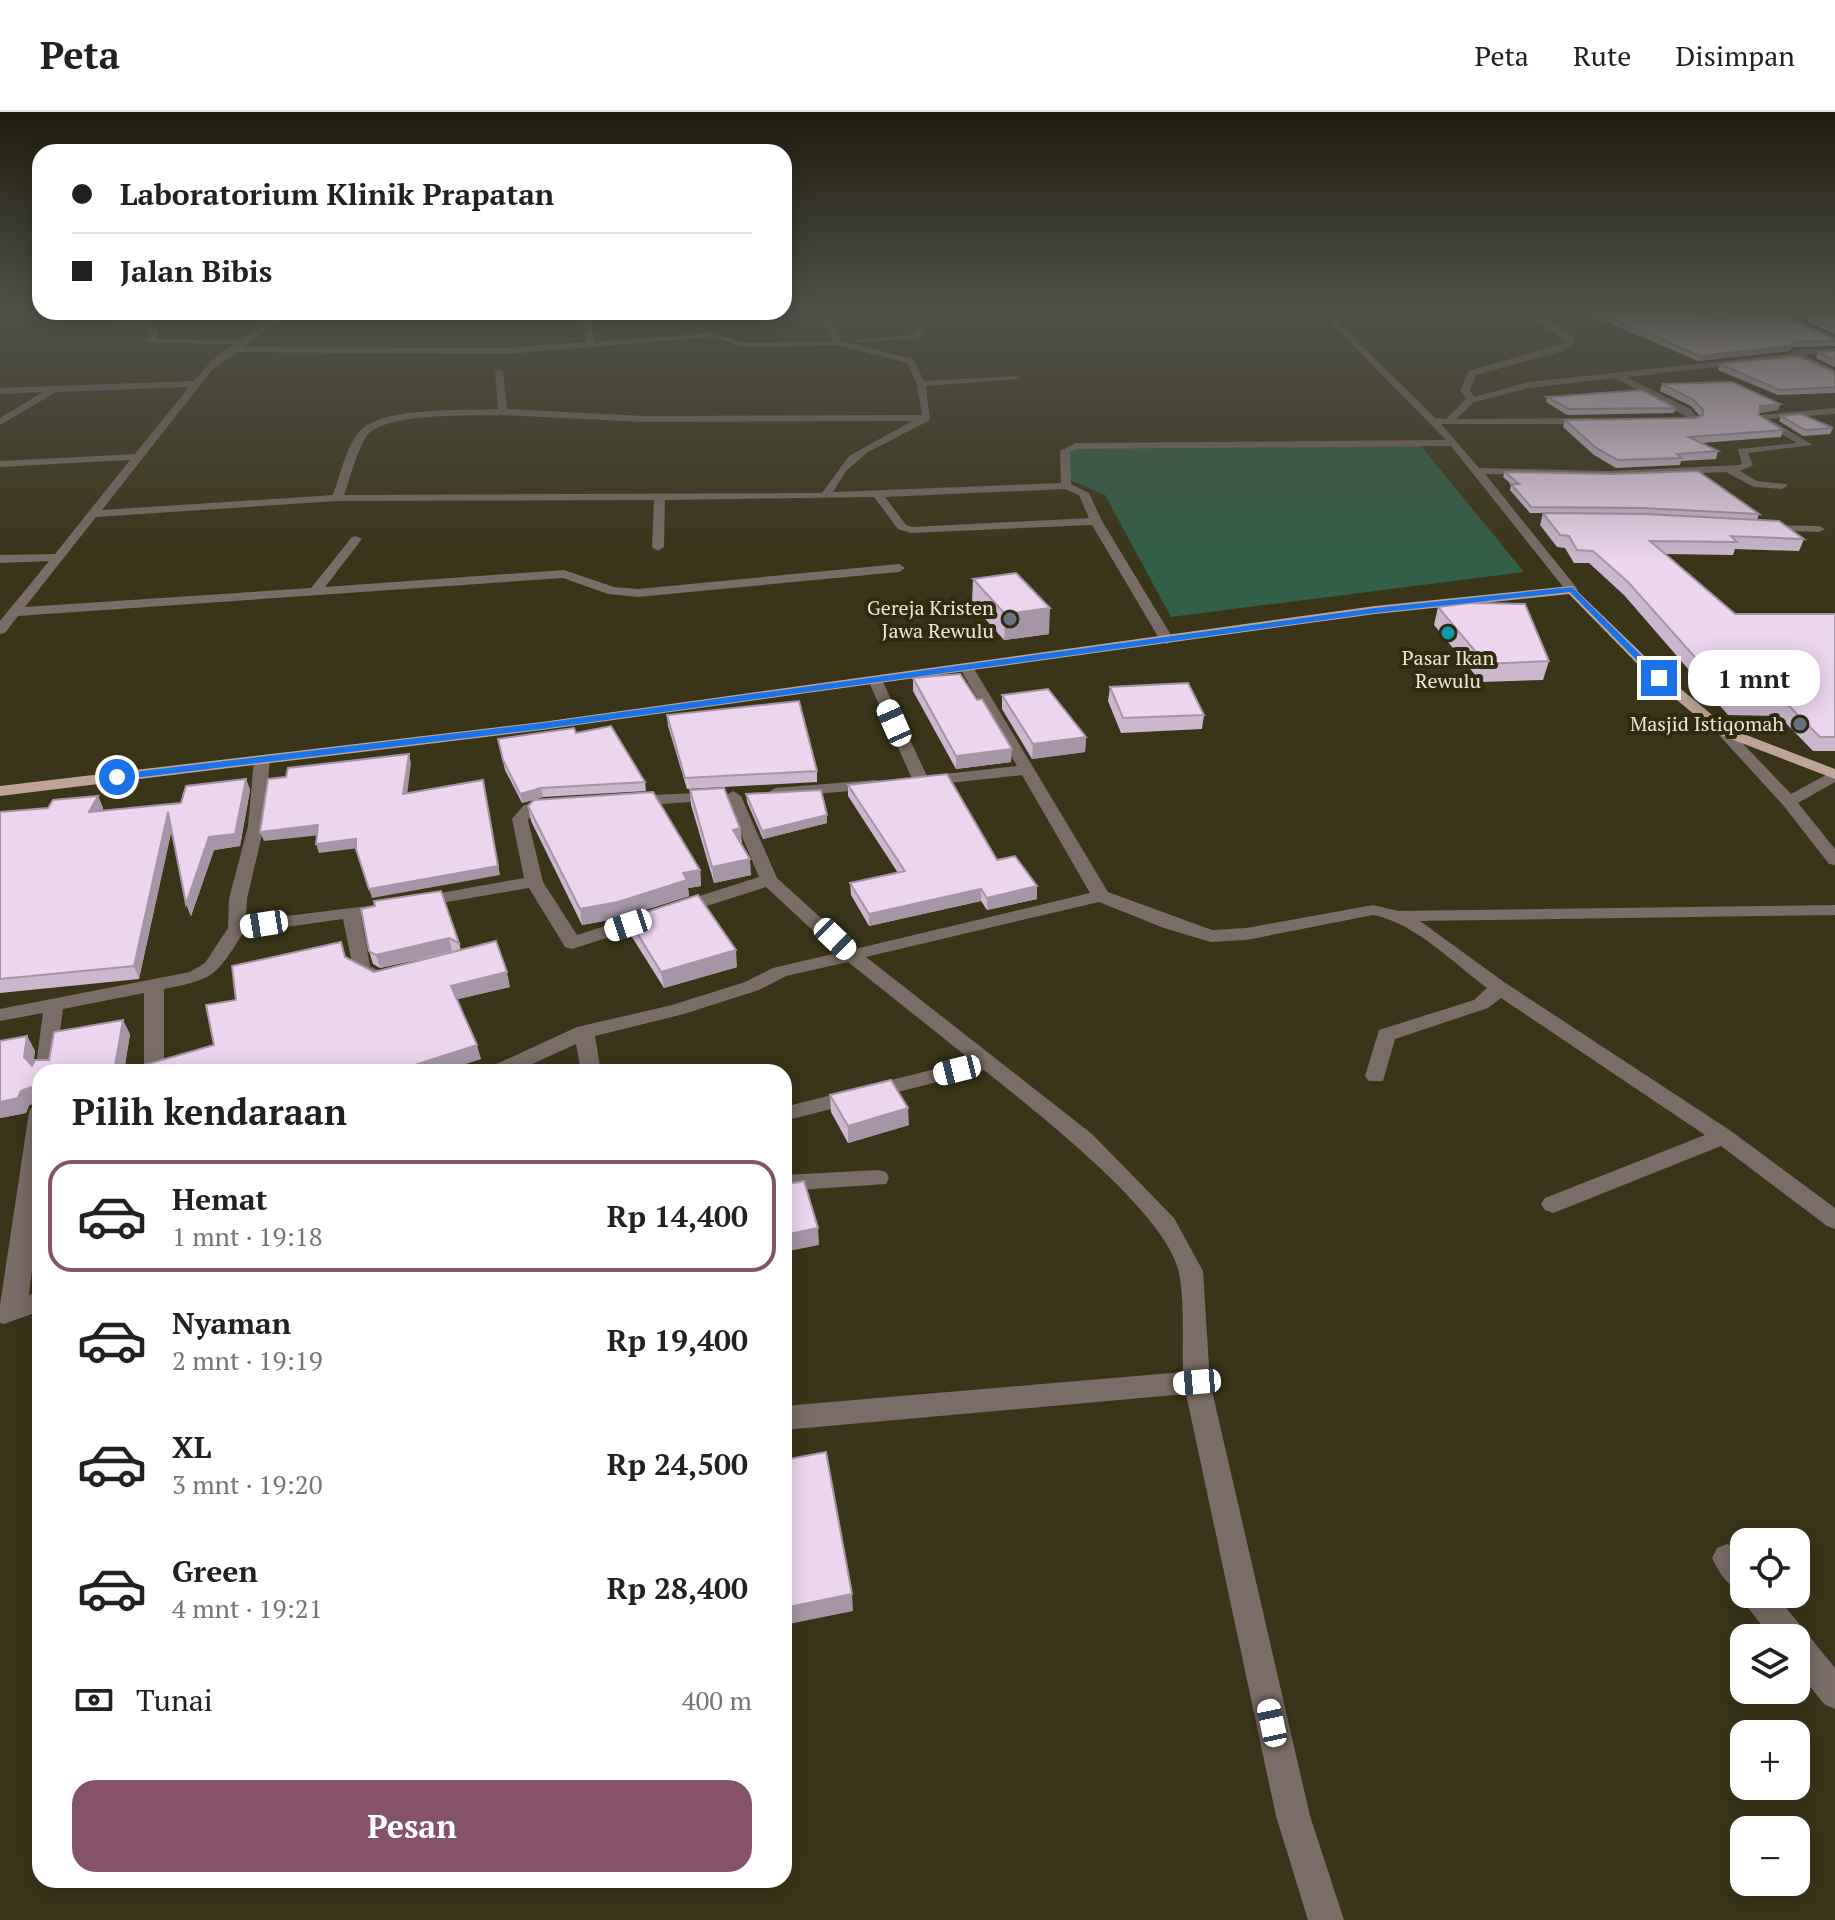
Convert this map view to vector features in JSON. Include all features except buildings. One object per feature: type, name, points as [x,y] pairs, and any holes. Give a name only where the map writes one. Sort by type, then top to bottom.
[{"type":"main road","points":[[0,791],[542,726],[1375,610],[1572,590],[1659,678],[1723,731],[1835,774]]},
{"type":"street","points":[[0,422],[47,393]]},
{"type":"street","points":[[0,630],[189,393]]},
{"type":"street","points":[[501,393],[503,412]]},
{"type":"street","points":[[923,393],[927,418]]},
{"type":"street","points":[[1405,393],[1454,443],[1572,590]]},
{"type":"street","points":[[1467,393],[1471,400]]},
{"type":"street","points":[[1450,422],[1452,416],[1471,400],[1497,393]]},
{"type":"street","points":[[1652,393],[1687,411],[1694,419],[1654,421]]},
{"type":"street","points":[[1477,471],[1609,474],[1729,469],[1748,465],[1742,451],[1808,445],[1763,420],[1763,417],[1835,411]]},
{"type":"street","points":[[337,498],[362,434],[374,424],[414,415],[503,412],[644,419],[927,418]]},
{"type":"street","points":[[826,496],[835,474],[865,448],[927,418]]},
{"type":"street","points":[[1432,421],[1607,421]]},
{"type":"street","points":[[1066,486],[1065,451],[1076,446],[1454,443]]},
{"type":"street","points":[[0,464],[137,457]]},
{"type":"street","points":[[1729,469],[1754,484],[1782,486]]},
{"type":"street","points":[[90,514],[337,498],[826,496],[1066,486],[1084,493],[1096,521],[1167,640]]},
{"type":"street","points":[[877,494],[902,527],[911,530],[1096,521]]},
{"type":"street","points":[[658,547],[660,498]]},
{"type":"street","points":[[1516,519],[1532,519]]},
{"type":"street","points":[[1751,527],[1819,529]]},
{"type":"street","points":[[316,590],[356,539]]},
{"type":"street","points":[[0,559],[60,557]]},
{"type":"street","points":[[14,612],[564,574],[612,591],[638,593],[899,568]]},
{"type":"street","points":[[966,667],[1101,896]]},
{"type":"street","points":[[875,680],[908,782]]},
{"type":"street","points":[[1723,731],[1789,802],[1835,860]]},
{"type":"street","points":[[0,1015],[54,1003],[154,988],[196,977],[212,967],[237,928],[238,899],[256,826],[262,760]]},
{"type":"street","points":[[606,802],[749,795],[1026,770]]},
{"type":"street","points":[[1789,802],[1835,774]]},
{"type":"street","points":[[749,795],[769,880],[850,954],[1084,1139],[1166,1224],[1191,1271],[1197,1382],[1293,1816],[1326,1920]]},
{"type":"street","points":[[575,803],[530,808],[520,819],[534,882],[572,943],[769,880]]},
{"type":"street","points":[[237,928],[351,913],[534,882]]},
{"type":"street","points":[[514,1064],[584,1032],[677,1010],[752,986],[780,972],[1101,896],[1211,936],[1246,934],[1373,910],[1418,927],[1497,986],[1723,1136],[1835,1220]]},
{"type":"street","points":[[1395,916],[1835,910]]},
{"type":"street","points":[[351,913],[361,969],[378,977],[393,973]]},
{"type":"street","points":[[1376,1076],[1386,1035],[1481,1004],[1493,995],[1497,986]]},
{"type":"street","points":[[154,988],[154,1064]]},
{"type":"street","points":[[46,1064],[54,1003]]},
{"type":"street","points":[[584,1032],[590,1064]]},
{"type":"street","points":[[792,1112],[986,1063]]},
{"type":"street","points":[[1553,1204],[1723,1136]]},
{"type":"street","points":[[7,1314],[32,1161]]},
{"type":"street","points":[[792,1183],[878,1178]]},
{"type":"street","points":[[7,1314],[32,1304]]},
{"type":"street","points":[[792,1417],[1197,1382]]},
{"type":"street","points":[[1767,1608],[1780,1624]]},
{"type":"street","points":[[1810,1662],[1835,1693]]},
{"type":"green space","points":[[1421,446],[1524,572],[1171,617],[1105,495],[1070,480],[1062,449]]},
{"type":"place","name":"Gereja Kristen Jawa Rewulu","points":[[1010,619]]},
{"type":"place","name":"Pasar Ikan Rewulu","points":[[1448,633]]},
{"type":"place","name":"Masjid Istiqomah","points":[[1800,724]]},
{"type":"route","points":[[117,777],[542,726],[1375,610],[1572,590],[1659,678]]}]
